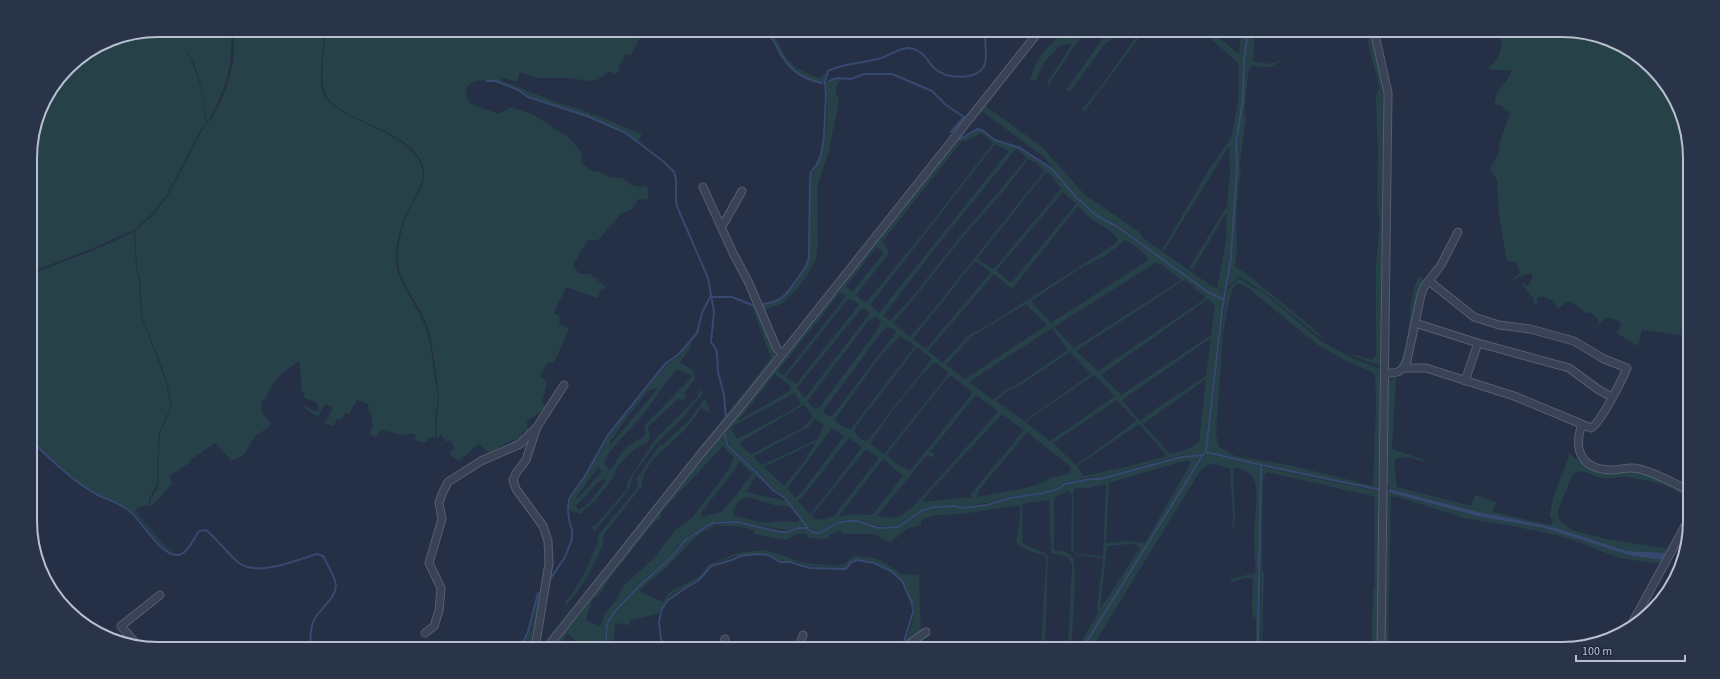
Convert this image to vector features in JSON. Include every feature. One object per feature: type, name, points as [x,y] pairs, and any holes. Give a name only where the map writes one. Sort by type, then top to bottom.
[{"type":"street","points":[[552,642],[699,456],[745,402],[782,353],[1034,37]]},
{"type":"street","points":[[1376,37],[1388,94],[1381,642]]},
{"type":"street","points":[[703,187],[748,281],[777,349],[782,353]]},
{"type":"street","points":[[720,225],[724,223],[742,191]]},
{"type":"street","points":[[1384,373],[1393,374],[1400,372],[1404,368],[1416,323],[1421,295],[1458,232]]},
{"type":"street","points":[[1404,368],[1426,368],[1465,380],[1514,396],[1591,428],[1594,426],[1612,398],[1627,368],[1604,359],[1574,341],[1530,329],[1500,325],[1474,317],[1429,281]]},
{"type":"street","points":[[1416,323],[1478,343],[1569,368],[1594,387],[1612,398]]},
{"type":"street","points":[[1465,380],[1478,343]]},
{"type":"street","points":[[426,633],[434,626],[439,610],[441,588],[429,563],[442,519],[439,503],[448,482],[481,460],[520,444],[537,427],[564,385]]},
{"type":"street","points":[[1582,424],[1577,445],[1585,461],[1591,465],[1600,469],[1611,470],[1637,468],[1660,476],[1683,488]]},
{"type":"street","points":[[536,642],[549,563],[548,542],[544,526],[516,489],[513,480],[516,473],[526,460],[537,427]]},
{"type":"street","points":[[1635,617],[1683,530]]},
{"type":"street","points":[[133,640],[121,626],[160,595]]},
{"type":"street","points":[[912,642],[926,632]]},
{"type":"street","points":[[800,642],[803,635]]},
{"type":"green space","points":[[174,37],[187,52],[196,72],[201,89],[204,115],[207,123],[202,128],[166,196],[150,216],[134,230],[91,249],[37,270],[37,150],[41,127],[46,112],[53,97],[72,72],[104,49],[134,39]]},
{"type":"green space","points":[[175,37],[231,37],[231,57],[227,79],[208,122],[204,111],[203,95],[195,65]]},
{"type":"green space","points":[[233,37],[324,37],[321,75],[322,90],[327,99],[336,108],[407,146],[416,156],[422,171],[422,183],[412,201],[401,228],[396,249],[396,263],[405,288],[423,321],[429,340],[438,394],[435,415],[436,437],[429,437],[426,443],[414,440],[416,435],[410,433],[407,436],[381,430],[376,437],[369,434],[373,425],[371,413],[367,410],[369,404],[357,400],[349,414],[346,413],[341,420],[337,419],[334,426],[325,423],[333,408],[327,404],[324,406],[318,417],[304,408],[305,406],[317,412],[319,409],[316,402],[304,398],[305,393],[301,390],[299,361],[278,377],[266,399],[262,400],[261,411],[271,423],[267,429],[253,439],[242,456],[231,460],[215,443],[170,476],[172,484],[151,507],[150,500],[157,489],[159,482],[160,434],[172,406],[166,378],[142,316],[135,231],[151,217],[167,197],[203,129],[217,109],[232,69]]},
{"type":"green space","points":[[326,37],[640,37],[631,55],[626,54],[619,67],[620,70],[615,74],[610,71],[597,80],[537,78],[520,72],[517,82],[505,78],[500,80],[553,101],[588,112],[591,115],[594,114],[642,134],[637,142],[610,125],[560,106],[530,97],[503,84],[482,80],[475,81],[465,88],[467,91],[466,96],[471,104],[499,114],[511,107],[534,115],[569,138],[582,153],[581,163],[592,171],[600,172],[609,177],[622,178],[631,185],[641,187],[645,185],[649,192],[648,198],[645,200],[637,199],[636,205],[629,211],[622,213],[598,240],[588,240],[580,252],[573,266],[580,274],[590,274],[607,288],[601,289],[598,298],[566,287],[554,313],[560,317],[559,323],[569,329],[554,363],[548,362],[540,376],[547,382],[542,403],[548,407],[545,412],[543,410],[527,421],[528,431],[522,432],[521,439],[511,441],[489,453],[479,444],[459,461],[449,454],[454,448],[451,441],[445,441],[441,434],[437,440],[437,411],[439,395],[431,340],[425,321],[403,279],[398,263],[399,242],[405,221],[423,183],[424,171],[422,164],[418,156],[396,137],[351,115],[329,99],[324,90],[322,75]]},
{"type":"green space","points":[[770,37],[775,37],[790,62],[800,70],[820,79],[827,71],[824,82],[812,81],[795,71],[782,57],[774,40]]},
{"type":"green space","points":[[1060,37],[1082,37],[1048,86],[1047,83],[1072,44],[1061,45],[1044,62],[1036,80],[1030,80],[1041,55]]},
{"type":"green space","points":[[1104,37],[1114,37],[1104,45],[1070,92],[1066,90]]},
{"type":"green space","points":[[1136,37],[1140,37],[1084,112],[1082,110]]},
{"type":"green space","points":[[1209,37],[1220,37],[1239,54],[1240,37],[1246,37],[1242,100],[1236,142],[1231,259],[1227,288],[1221,289],[1217,288],[1226,241],[1227,212],[1192,270],[1189,268],[1227,206],[1230,172],[1229,146],[1164,251],[1162,250],[1210,168],[1231,138],[1238,102],[1239,64]]},
{"type":"green space","points":[[1247,37],[1255,37],[1253,61],[1270,64],[1283,59],[1271,67],[1251,66],[1248,74],[1244,116],[1246,118],[1239,169],[1241,171],[1237,201],[1237,251],[1235,267],[1244,272],[1312,327],[1327,343],[1268,295],[1242,278],[1238,278],[1228,287],[1233,248],[1237,142],[1243,101]]},
{"type":"green space","points":[[1368,37],[1372,37],[1380,71],[1383,94],[1381,366],[1350,355],[1373,360],[1376,354],[1376,264],[1380,222],[1377,204],[1378,155],[1376,97],[1377,90],[1380,89],[1369,48]]},
{"type":"green space","points":[[1500,37],[1562,37],[1578,38],[1601,43],[1616,49],[1642,67],[1658,84],[1667,98],[1674,112],[1682,142],[1683,336],[1642,330],[1638,346],[1616,333],[1620,328],[1621,323],[1609,318],[1604,320],[1597,327],[1599,320],[1590,312],[1587,314],[1570,301],[1558,309],[1549,299],[1541,297],[1537,298],[1537,303],[1534,306],[1533,298],[1520,282],[1528,286],[1533,275],[1531,273],[1511,281],[1520,273],[1516,262],[1507,261],[1499,215],[1497,180],[1490,169],[1498,155],[1500,141],[1510,114],[1500,105],[1495,106],[1495,102],[1497,93],[1511,75],[1511,70],[1491,70],[1489,67],[1497,59],[1501,51]]},
{"type":"green space","points":[[844,78],[836,88],[836,94],[839,100],[828,155],[819,181],[817,192],[818,245],[816,259],[796,290],[781,304],[766,309],[765,318],[758,305],[772,303],[787,294],[806,268],[810,257],[811,181],[820,160],[825,140],[827,108],[826,82]]},
{"type":"green space","points":[[983,104],[1042,147],[1085,195],[1138,231],[1143,238],[1210,285],[1221,290],[1226,290],[1224,299],[1208,292],[1223,300],[1206,452],[1203,454],[1181,455],[1099,478],[1090,477],[1065,483],[1057,488],[1043,492],[1008,497],[986,503],[962,507],[955,505],[932,506],[920,510],[898,526],[879,526],[857,520],[848,520],[836,522],[818,532],[813,531],[807,526],[786,497],[774,489],[731,447],[725,435],[726,444],[766,483],[756,476],[746,492],[787,501],[792,507],[774,505],[748,497],[739,501],[734,509],[733,516],[765,523],[785,521],[797,522],[801,520],[805,526],[797,527],[789,531],[737,521],[714,522],[688,536],[678,546],[671,557],[640,583],[613,611],[606,624],[604,642],[576,642],[569,634],[567,634],[562,642],[555,642]],"holes":[[[982,111],[1044,157],[1078,198],[1097,215],[1116,226],[1208,292],[1097,216],[1077,199],[1050,168],[1020,149],[994,140],[982,130],[977,130],[964,138],[958,138]],[[981,133],[993,143],[928,227],[866,303],[856,295],[886,257],[889,251],[882,242],[962,141],[968,140]],[[995,144],[1009,151],[879,313],[870,305]],[[1016,149],[1027,158],[955,243],[914,295],[890,321],[883,316],[944,237]],[[1028,159],[1036,163],[1044,171],[910,337],[893,323],[958,243],[1012,181]],[[1046,172],[1050,174],[1061,189],[994,269],[977,259]],[[1063,192],[1076,204],[1011,283],[996,271]],[[1078,206],[1091,219],[1109,230],[1118,239],[1115,244],[985,327],[970,334],[943,363],[928,351],[994,274],[1012,289]],[[1124,240],[1148,257],[1147,261],[1051,323],[1031,301],[1084,266],[1111,252]],[[877,247],[884,253],[852,292],[846,286]],[[975,261],[991,272],[926,349],[913,339]],[[1155,263],[1161,264],[1181,280],[1074,348],[1054,327]],[[1184,280],[1205,297],[1203,300],[1098,371],[1076,351]],[[840,293],[846,296],[784,375],[777,372]],[[1208,299],[1215,306],[1211,335],[1121,395],[1101,375]],[[847,300],[853,300],[859,305],[797,383],[786,377]],[[1026,304],[1047,325],[965,379],[946,365],[971,337]],[[861,309],[865,309],[870,313],[805,398],[797,388]],[[876,317],[881,321],[878,329],[819,408],[815,409],[808,402],[809,399],[869,320]],[[889,327],[896,331],[833,415],[831,417],[823,411],[880,334]],[[1052,328],[1068,350],[1016,385],[1005,390],[993,400],[969,382]],[[900,336],[914,345],[851,429],[844,427],[835,419],[880,357]],[[1211,338],[1206,376],[1140,421],[1122,400]],[[916,348],[931,358],[869,439],[866,441],[860,438],[856,435],[855,430]],[[1070,352],[1091,374],[1024,421],[996,401],[1006,392],[1019,386]],[[934,363],[949,373],[885,453],[882,453],[871,444],[893,410],[921,376]],[[775,374],[789,385],[791,390],[738,421]],[[1094,375],[1115,396],[1050,441],[1025,422]],[[949,376],[952,376],[972,392],[971,395],[910,471],[897,464],[887,455]],[[1206,379],[1199,442],[1186,450],[1170,454],[1143,424]],[[795,393],[801,404],[737,439],[731,428]],[[976,395],[998,411],[913,507],[903,514],[893,518],[877,516],[926,456],[933,457],[935,453],[930,452]],[[1117,400],[1136,421],[1076,465],[1053,443]],[[804,405],[813,417],[804,427],[751,454],[741,446],[740,442]],[[1002,414],[1024,430],[971,494],[972,497],[923,502],[926,496]],[[815,419],[824,425],[818,439],[762,465],[754,458],[754,456],[808,427]],[[1139,424],[1167,456],[1083,476],[1077,466]],[[832,428],[844,436],[803,491],[795,498],[787,489]],[[1027,432],[1071,467],[1068,474],[1052,477],[1044,482],[1026,488],[977,497],[979,490]],[[849,438],[862,447],[810,514],[798,501]],[[816,442],[803,463],[784,486],[764,467]],[[723,446],[734,458],[729,469],[692,518],[675,530],[654,558],[622,587],[618,598],[604,615],[600,627],[586,620],[592,600],[599,595],[610,578],[655,521],[660,519],[661,512]],[[866,449],[879,458],[834,516],[821,520],[813,518],[812,515]],[[883,459],[903,476],[872,515],[855,514],[839,516]],[[739,461],[752,473],[735,497],[721,512],[701,517],[701,513],[735,469]]]},
{"type":"green space","points":[[134,232],[141,316],[165,379],[171,406],[159,433],[158,482],[149,499],[149,505],[138,507],[135,510],[162,543],[176,554],[162,546],[131,510],[86,486],[62,468],[37,445],[37,272],[92,251]]},
{"type":"green space","points":[[1419,276],[1426,283],[1402,366],[1395,370],[1405,349],[1412,298]]},
{"type":"green space","points":[[1238,279],[1242,280],[1268,296],[1321,341],[1356,360],[1383,370],[1378,489],[1207,452],[1228,289]],"holes":[[[1238,283],[1248,288],[1318,345],[1348,362],[1375,374],[1376,404],[1373,486],[1293,466],[1235,456],[1219,447],[1216,434],[1223,332],[1232,291]]]},
{"type":"green space","points":[[752,306],[754,306],[776,357],[728,418],[727,414],[771,358]]},
{"type":"green space","points":[[691,342],[690,349],[680,362],[694,371],[695,379],[684,393],[687,397],[683,400],[678,399],[648,427],[650,439],[635,449],[623,460],[617,467],[613,478],[596,500],[580,514],[569,510],[570,500],[609,436],[666,365],[680,355]],"holes":[[[677,369],[693,376],[644,426],[646,433],[644,436],[621,453],[610,471],[604,462],[616,445],[644,413]],[[658,388],[610,445],[610,442],[629,415],[649,390]],[[598,467],[602,472],[578,498],[576,498]],[[604,479],[606,481],[590,501],[578,510],[576,506],[597,483]]]},
{"type":"green space","points":[[1396,378],[1392,449],[1425,460],[1425,462],[1408,457],[1396,458],[1394,461],[1397,487],[1471,506],[1475,495],[1496,502],[1493,512],[1551,525],[1553,519],[1550,517],[1550,514],[1554,495],[1568,459],[1569,452],[1587,467],[1599,471],[1637,470],[1660,478],[1683,490],[1683,496],[1672,489],[1650,481],[1627,477],[1602,478],[1580,471],[1573,474],[1558,510],[1559,520],[1572,530],[1606,539],[1670,549],[1667,553],[1627,551],[1553,527],[1474,511],[1389,489],[1389,485],[1385,484],[1387,382]]},
{"type":"green space","points":[[701,389],[703,393],[680,421],[657,443],[634,474],[629,488],[624,496],[595,531],[591,527],[595,526],[626,490],[628,481],[656,438],[696,399]]},
{"type":"green space","points":[[705,398],[710,413],[701,408],[684,430],[649,465],[645,472],[642,486],[604,534],[602,539],[604,541],[597,558],[583,584],[565,606],[565,602],[581,580],[589,563],[599,538],[597,537],[637,488],[638,485],[636,480],[659,446],[664,444],[690,419]]},
{"type":"green space","points":[[725,416],[725,421],[548,642],[545,642]]},
{"type":"green space","points":[[1207,453],[1260,466],[1258,642],[1256,642],[1256,618],[1252,613],[1253,578],[1245,578],[1231,582],[1231,579],[1255,573],[1254,536],[1257,501],[1256,487],[1251,474],[1242,469],[1233,468],[1235,516],[1231,538],[1233,516],[1230,469],[1216,464],[1207,465],[1200,471],[1095,642],[1087,642],[1180,492]]},
{"type":"green space","points":[[1202,456],[1085,642],[1081,642],[1098,613],[1097,609],[1103,558],[1076,555],[1071,550],[1072,496],[1069,491],[1056,496],[1054,501],[1054,550],[1068,553],[1072,556],[1074,561],[1075,572],[1071,642],[1068,642],[1072,566],[1068,557],[1051,553],[1049,500],[1022,504],[1023,543],[1048,556],[1045,642],[1041,642],[1046,561],[1045,556],[1026,550],[1016,542],[1020,519],[1020,505],[962,514],[936,515],[924,518],[921,521],[921,525],[908,528],[890,543],[874,534],[843,534],[840,531],[829,535],[828,539],[807,538],[807,534],[798,534],[786,540],[754,534],[754,530],[738,526],[716,526],[702,533],[690,543],[668,566],[639,591],[663,602],[670,592],[700,576],[708,565],[737,553],[765,550],[802,562],[835,566],[845,564],[853,556],[874,558],[902,574],[919,575],[921,633],[909,642],[906,642],[912,622],[914,608],[906,587],[894,573],[887,568],[870,561],[861,560],[851,560],[847,567],[844,568],[808,566],[797,562],[778,560],[769,555],[762,554],[738,555],[713,564],[700,578],[674,593],[667,599],[658,614],[630,620],[630,625],[615,623],[614,642],[606,642],[608,624],[614,612],[641,584],[672,558],[686,540],[709,526],[737,523],[790,533],[798,528],[807,528],[812,532],[819,533],[837,524],[848,521],[879,528],[899,527],[921,512],[933,507],[955,507],[962,509],[987,505],[1009,498],[1043,494],[1066,485],[1090,479],[1100,479],[1182,457]],"holes":[[[1184,461],[1190,461],[1190,464],[1145,543],[1125,541],[1106,542],[1109,483]],[[1106,484],[1103,556],[1076,554],[1073,550],[1073,492],[1076,488],[1088,488]],[[1130,544],[1137,545],[1140,548],[1100,609],[1107,546]]]},
{"type":"green space","points":[[1262,467],[1378,491],[1378,642],[1372,642],[1373,589],[1375,587],[1375,498],[1372,496],[1267,472],[1265,474],[1263,482],[1262,570],[1264,572],[1262,642],[1260,642]]},
{"type":"green space","points":[[1388,492],[1481,517],[1544,528],[1632,556],[1663,560],[1661,564],[1619,558],[1557,535],[1464,518],[1395,496],[1391,497],[1388,642],[1383,642],[1385,495]]},
{"type":"green space","points":[[542,590],[534,642],[525,642],[531,628],[539,594]]},
{"type":"water","points":[[1389,489],[1474,511],[1553,527],[1627,551],[1667,553],[1663,560],[1632,556],[1544,528],[1481,517],[1388,492]]},
{"type":"waterway","points":[[770,37],[794,70],[810,80],[822,83]]},
{"type":"waterway","points":[[759,304],[766,304],[782,298],[790,290],[803,271],[809,257],[810,181],[811,172],[821,155],[824,136],[826,95],[825,82],[828,71],[841,66],[877,59],[909,48],[921,53],[939,72],[960,77],[968,76],[980,71],[984,66],[986,58],[985,37]]},
{"type":"waterway","points":[[1086,642],[1206,452],[1223,304],[1231,259],[1237,165],[1236,142],[1243,100],[1244,61],[1247,37]]},
{"type":"waterway","points":[[829,81],[837,78],[851,79],[864,74],[892,74],[932,91],[946,105],[964,117],[951,132]]},
{"type":"waterway","points":[[487,81],[496,81],[518,90],[528,97],[587,116],[626,133],[664,162],[674,172],[676,179],[676,203],[708,278],[714,312],[711,342],[716,349],[718,372],[724,395],[726,419]]},
{"type":"waterway","points":[[959,139],[977,129],[982,130],[995,140],[1020,148],[1051,168],[1077,198],[1097,216],[1116,226],[1208,292],[1224,300]]},
{"type":"waterway","points":[[551,578],[565,557],[572,539],[572,530],[568,510],[569,499],[585,476],[608,435],[665,364],[679,354],[697,333],[702,313],[710,297],[732,297],[752,305]]},
{"type":"waterway","points":[[725,435],[727,444],[730,448],[773,490],[785,498],[807,527]]},
{"type":"waterway","points":[[37,446],[54,463],[78,482],[96,494],[131,512],[158,544],[171,554],[177,555],[184,552],[190,546],[199,531],[206,530],[239,563],[247,567],[267,568],[317,554],[323,556],[333,575],[336,586],[335,592],[313,622],[310,642]]},
{"type":"waterway","points":[[1206,452],[1381,490]]},
{"type":"waterway","points":[[606,642],[607,624],[614,612],[641,584],[672,557],[685,540],[714,523],[737,522],[781,532],[789,532],[798,528],[807,528],[812,532],[819,533],[837,523],[848,521],[857,521],[879,528],[898,527],[921,511],[933,507],[955,506],[962,508],[987,505],[1009,498],[1043,493],[1058,489],[1065,484],[1090,479],[1100,479],[1181,457],[1203,455]]},
{"type":"waterway","points":[[1258,642],[1261,466]]},
{"type":"waterway","points":[[663,642],[661,640],[659,621],[662,609],[668,600],[699,580],[711,566],[740,556],[758,554],[768,555],[780,562],[790,562],[810,568],[844,569],[847,568],[851,562],[857,560],[874,563],[891,571],[902,581],[912,603],[913,612],[904,642]]},
{"type":"waterway","points":[[523,642],[528,632],[538,593]]}]
